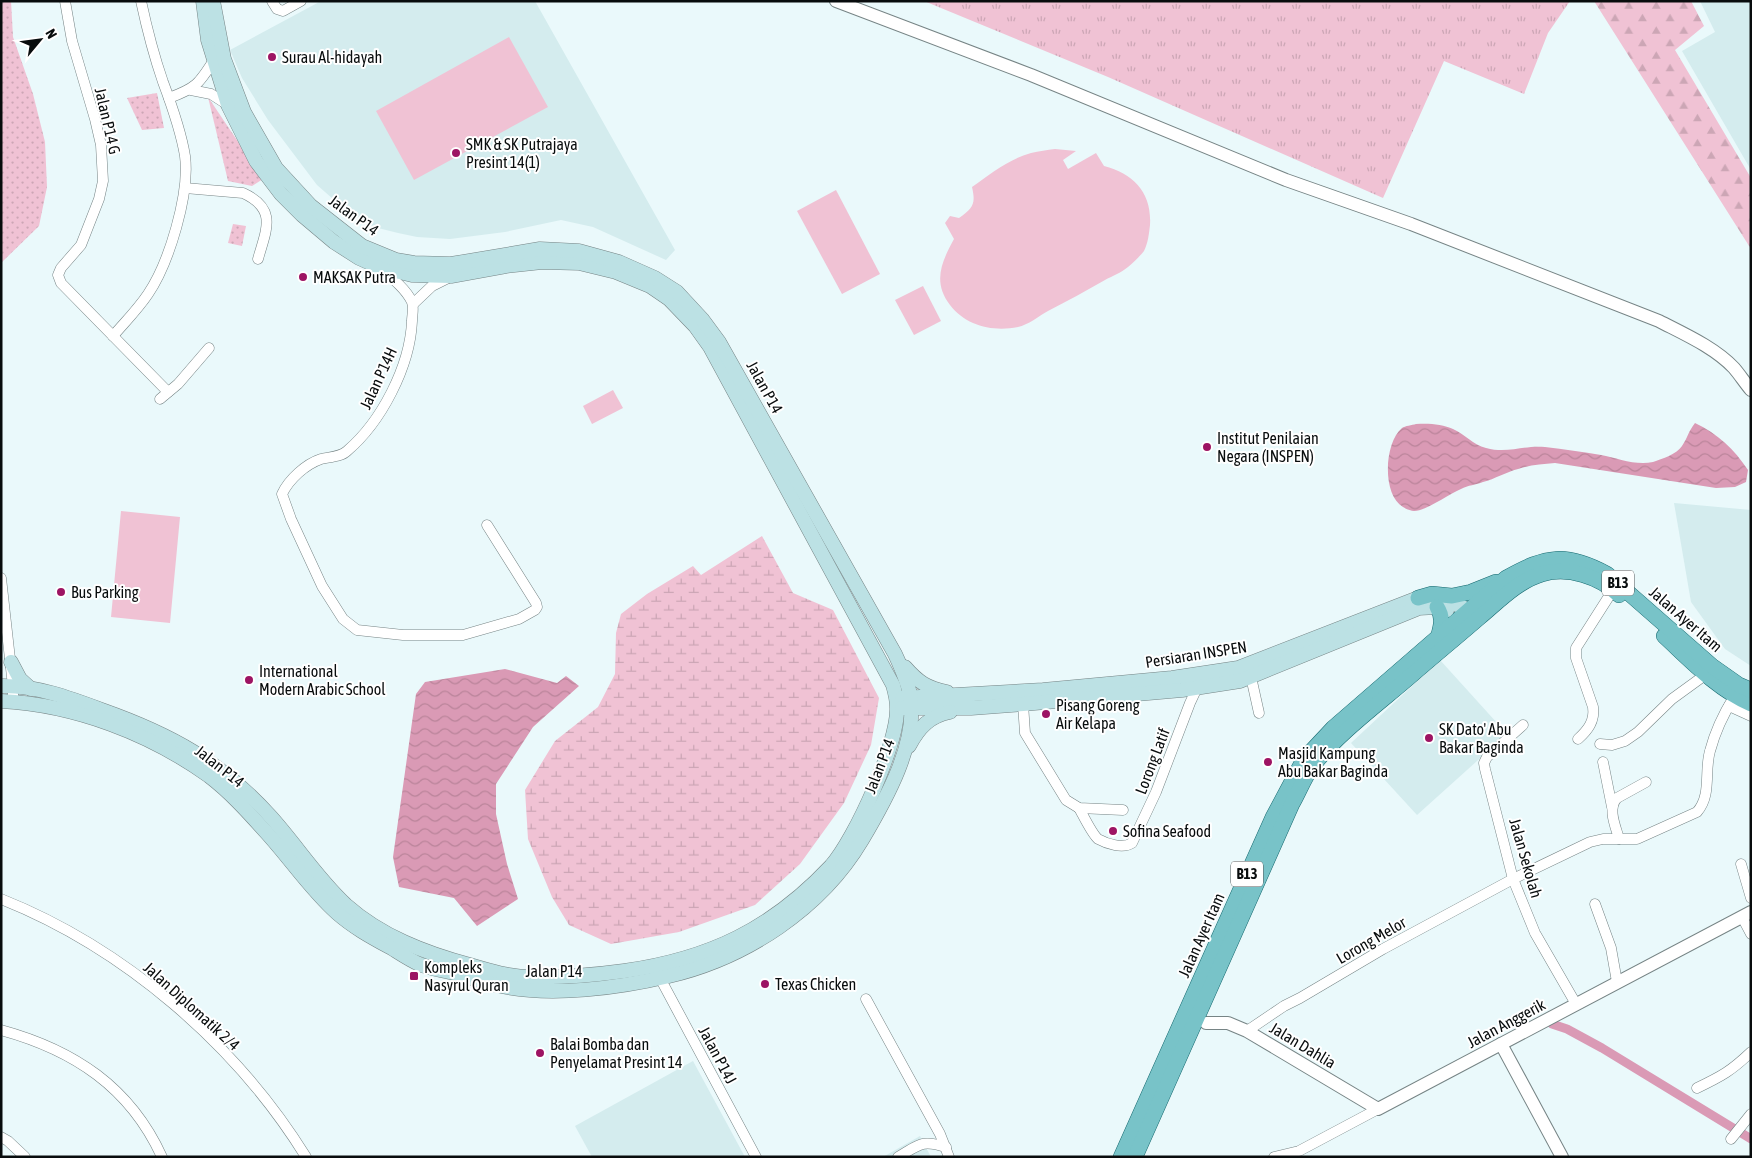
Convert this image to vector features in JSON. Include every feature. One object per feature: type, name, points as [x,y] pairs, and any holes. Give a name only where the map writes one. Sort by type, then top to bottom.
[{"type":"main road","name":"Jalan P14","points":[[7,686],[31,689],[75,700],[135,721],[170,737],[209,760],[241,788],[270,816],[315,873],[347,906],[372,924],[402,942],[433,956],[504,975],[530,977],[659,972],[680,974],[737,953],[764,937],[822,892],[851,858],[883,805],[909,738],[904,703],[710,347],[695,326],[669,299],[650,286],[616,272],[579,263],[533,263],[452,276],[412,275],[379,267],[359,258],[334,242],[281,194],[256,161],[228,105],[208,40],[203,1]]},
{"type":"main road","name":"Jalan P14","points":[[7,702],[37,704],[72,711],[102,721],[159,745],[187,761],[212,778],[241,805],[319,895],[338,914],[368,935],[420,964],[503,987],[559,991],[639,983],[659,972],[733,941],[758,927],[790,905],[816,882],[840,855],[870,798],[904,703],[906,680],[895,654],[719,342],[702,319],[677,292],[655,278],[626,266],[579,251],[540,249],[436,265],[396,260],[362,246],[311,206],[276,168],[244,112],[224,59],[213,1]]},
{"type":"main road","name":"Jalan Ayer Itam","points":[[1470,618],[1506,578],[1524,567],[1541,561],[1564,558],[1577,560],[1607,574],[1712,666],[1740,685],[1751,690]]},
{"type":"main road","name":"Jalan Ayer Itam","points":[[1470,618],[1528,579],[1543,573],[1562,571],[1592,578],[1613,590],[1731,701],[1751,704]]},
{"type":"main road","points":[[1418,598],[1432,594],[1452,596],[1471,592],[1506,578]]},
{"type":"main road","name":"Persiaran INSPEN","points":[[962,696],[1172,678],[1238,668],[1418,598],[1442,599],[1470,618]]},
{"type":"main road","name":"Persiaran INSPEN","points":[[971,708],[1197,688],[1240,681],[1419,608],[1438,608],[1470,618]]},
{"type":"main road","points":[[1438,608],[1441,614],[1445,639]]},
{"type":"main road","name":"B13","points":[[1445,639],[1470,618]]},
{"type":"main road","name":"Jalan Ayer Itam","points":[[1135,1157],[1280,835],[1292,804],[1311,768],[1323,754],[1445,639]]},
{"type":"main road","name":"Jalan Ayer Itam","points":[[1121,1157],[1130,1136],[1135,1107],[1171,1019],[1223,910],[1239,893],[1273,816],[1304,759],[1334,728],[1445,639]]},
{"type":"main road","points":[[895,654],[917,681],[933,689],[962,696]]},
{"type":"main road","points":[[1,676],[11,662],[20,679],[31,689]]},
{"type":"main road","points":[[904,703],[962,696]]},
{"type":"main road","points":[[904,703],[971,708]]},
{"type":"main road","points":[[897,771],[912,740],[936,714],[971,708]]},
{"type":"main road","points":[[1150,1122],[1206,1023],[1241,940],[1280,835]]},
{"type":"street","name":"Jalan P14 G","points":[[64,1],[74,50],[101,145],[103,182],[99,199],[81,245],[61,268],[58,275],[61,283],[114,336],[164,396],[178,384],[209,348]]},
{"type":"street","points":[[114,336],[148,293],[164,263],[181,206],[184,188],[185,156],[176,118],[148,31],[141,1]]},
{"type":"street","points":[[272,1],[277,9],[283,11],[301,1]]},
{"type":"street","points":[[836,1],[1031,76],[1286,180],[1429,231],[1659,321],[1719,355],[1733,367],[1751,390]]},
{"type":"street","points":[[169,98],[191,90],[204,77],[214,60]]},
{"type":"street","points":[[191,90],[211,94],[228,105]]},
{"type":"street","points":[[184,188],[243,193],[250,196],[262,207],[268,222],[258,259]]},
{"type":"street","points":[[379,267],[406,292],[413,304],[432,286],[452,276]]},
{"type":"street","name":"Jalan P14H","points":[[413,304],[412,333],[406,359],[392,390],[372,426],[345,453],[320,460],[294,477],[286,485],[282,494],[291,519],[322,586],[343,619],[356,630],[403,635],[463,635],[519,619],[535,610],[537,607],[536,602],[487,526]]},
{"type":"street","points":[[1,578],[11,662],[7,686],[7,702]]},
{"type":"street","points":[[1578,739],[1587,731],[1594,714],[1594,707],[1576,658],[1576,648],[1613,590]]},
{"type":"street","points":[[1600,744],[1612,745],[1625,741],[1638,732],[1672,699],[1705,675]]},
{"type":"street","points":[[1251,677],[1259,713]]},
{"type":"street","name":"Lorong Latif","points":[[1079,808],[1097,838],[1122,847],[1132,843],[1156,792],[1197,688]]},
{"type":"street","points":[[1731,701],[1751,716]]},
{"type":"street","name":"Lorong Melor","points":[[1247,1031],[1284,1006],[1383,949],[1513,880],[1590,842],[1603,839],[1637,839],[1697,812],[1705,798],[1709,752],[1731,701]]},
{"type":"street","points":[[1023,704],[1024,723],[1030,741],[1066,800],[1079,808],[1123,810]]},
{"type":"street","name":"Jalan Sekolah","points":[[1523,725],[1487,757],[1484,763],[1513,880],[1536,933],[1576,1004]]},
{"type":"street","points":[[1603,762],[1619,839]]},
{"type":"street","points":[[1612,808],[1617,798],[1646,782]]},
{"type":"street","points":[[1741,864],[1751,898]]},
{"type":"street","name":"Jalan Diplomatik 2/4","points":[[1,899],[43,916],[74,933],[130,970],[159,992],[211,1040],[244,1074],[281,1120],[306,1157]]},
{"type":"street","points":[[1595,904],[1611,948],[1617,982]]},
{"type":"street","points":[[1746,914],[1751,934]]},
{"type":"street","name":"Jalan Anggerik","points":[[1274,1157],[1299,1151],[1746,914]]},
{"type":"street","name":"Jalan P14J","points":[[659,972],[756,1157]]},
{"type":"street","points":[[866,999],[948,1152]]},
{"type":"street","name":"Jalan Dahlia","points":[[1206,1023],[1228,1023],[1247,1031],[1378,1109]]},
{"type":"street","points":[[1,1030],[50,1048],[101,1077],[128,1102],[144,1123],[162,1157]]},
{"type":"street","points":[[1501,1044],[1562,1157]]},
{"type":"street","points":[[1697,1088],[1724,1076],[1751,1052]]},
{"type":"street","points":[[1734,1135],[1751,1114]]},
{"type":"street","points":[[922,1144],[927,1137],[932,1119]]},
{"type":"street","points":[[1,1137],[8,1141],[24,1157]]},
{"type":"street","points":[[898,1157],[929,1142],[948,1152]]},
{"type":"shaded area","name":"SMK & SK Putrajaya Presint 14(1)","points":[[321,1],[535,1],[675,250],[666,260],[593,227],[561,220],[505,232],[450,239],[417,237],[374,227],[349,213],[317,185],[268,120],[242,78],[230,50]]},
{"type":"shaded area","points":[[1700,1],[1751,1],[1751,170],[1682,51],[1715,32]]},
{"type":"shaded area","points":[[1674,503],[1751,510],[1751,666],[1725,649],[1691,602]]},
{"type":"shaded area","name":"SK Dato' Abu Bakar Baginda","points":[[1440,660],[1507,734],[1417,815],[1351,743]]},
{"type":"shaded area","points":[[693,1061],[745,1157],[592,1157],[575,1126]]},
{"type":"shaded area","points":[[920,1136],[931,1157],[883,1157]]},
{"type":"green space","points":[[1,1],[11,1],[13,37],[33,94],[45,142],[47,187],[39,226],[1,263]]},
{"type":"green space","points":[[924,1],[1570,1],[1548,33],[1524,94],[1444,61],[1383,198],[1108,77]]},
{"type":"green space","points":[[1594,1],[1691,1],[1704,26],[1675,50],[1751,178],[1751,249]]},
{"type":"green space","points":[[509,37],[548,107],[414,180],[376,111]]},
{"type":"green space","points":[[157,93],[164,128],[142,130],[127,98]]},
{"type":"green space","points":[[208,97],[263,179],[252,186],[228,181]]},
{"type":"green space","points":[[1055,149],[1076,151],[1063,160],[1068,169],[1096,153],[1104,166],[1124,174],[1139,186],[1148,203],[1150,214],[1149,235],[1144,251],[1132,264],[1122,271],[1026,324],[999,329],[972,323],[956,312],[941,288],[940,280],[943,263],[954,239],[945,223],[950,216],[959,218],[970,208],[974,198],[972,187],[993,172],[1023,156]]},
{"type":"green space","points":[[836,190],[880,274],[842,294],[797,211]]},
{"type":"green space","points":[[233,224],[246,226],[242,246],[228,243]]},
{"type":"green space","points":[[923,286],[941,321],[914,335],[895,300]]},
{"type":"green space","points":[[613,390],[623,408],[592,424],[583,406]]},
{"type":"green space","points":[[121,511],[180,517],[170,623],[111,617]]},
{"type":"green space","points":[[762,536],[793,593],[833,610],[879,698],[871,745],[844,803],[800,864],[755,905],[679,932],[611,944],[569,925],[552,897],[528,839],[525,790],[555,741],[598,707],[615,674],[616,633],[621,614],[647,594],[693,566],[701,575]]},
{"type":"water","points":[[1695,423],[1718,437],[1737,455],[1748,470],[1746,482],[1735,487],[1716,488],[1550,463],[1509,472],[1466,487],[1431,505],[1414,511],[1404,508],[1396,501],[1391,492],[1388,469],[1389,456],[1396,435],[1402,428],[1407,426],[1435,424],[1449,427],[1477,444],[1494,450],[1545,447],[1647,463],[1669,456],[1677,451],[1682,446]]},
{"type":"water","points":[[505,669],[557,683],[566,676],[579,686],[533,727],[496,784],[496,814],[507,864],[518,899],[477,926],[454,898],[399,887],[393,857],[416,694],[425,682]]},
{"type":"waterway","points":[[1552,1024],[1567,1029],[1602,1048],[1751,1139]]},
{"type":"place","name":"Surau Al-hidayah","points":[[272,57]]},
{"type":"place","name":"SMK & SK Putrajaya Presint 14(1)","points":[[456,153]]},
{"type":"place","name":"MAKSAK Putra","points":[[303,277]]},
{"type":"place","name":"Institut Penilaian Negara (INSPEN)","points":[[1207,447]]},
{"type":"place","name":"Bus Parking","points":[[61,592]]},
{"type":"place","name":"International Modern Arabic School","points":[[249,680]]},
{"type":"place","name":"Pisang Goreng Air Kelapa","points":[[1046,714]]},
{"type":"place","name":"SK Dato' Abu Bakar Baginda","points":[[1429,738]]},
{"type":"place","name":"Masjid Kampung Abu Bakar Baginda","points":[[1268,762]]},
{"type":"place","name":"Sofina Seafood","points":[[1113,831]]},
{"type":"place","name":"Kompleks Nasyrul Quran","points":[[414,976]]},
{"type":"place","name":"Texas Chicken","points":[[765,984]]},
{"type":"place","name":"Balai Bomba dan Penyelamat Presint 14","points":[[540,1053]]}]
